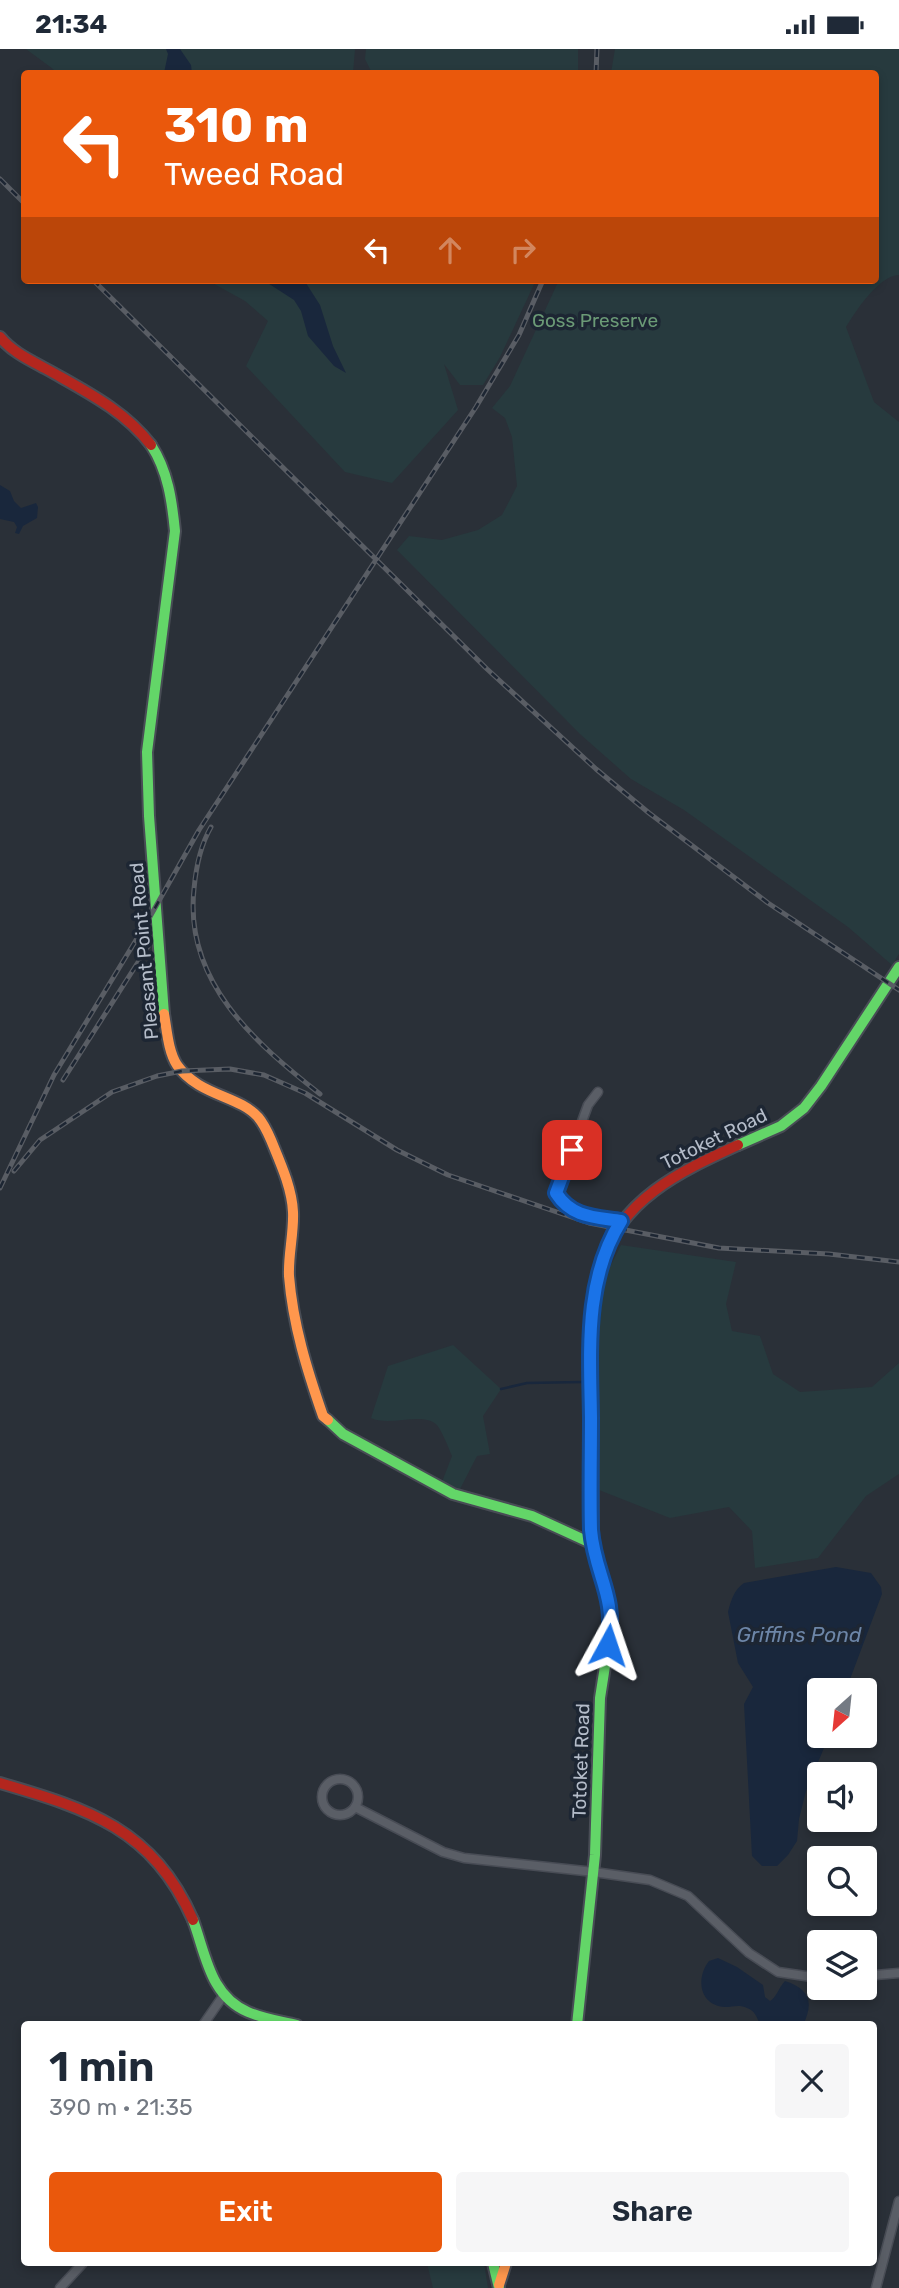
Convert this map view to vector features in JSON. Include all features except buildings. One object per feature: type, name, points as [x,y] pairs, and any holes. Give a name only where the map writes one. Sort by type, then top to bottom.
[{"type":"main road","name":"Pleasant Point Road","points":[[0,337],[24,357],[117,409],[145,435],[165,467],[173,498],[175,531],[147,752],[149,816],[164,1012],[169,1044],[182,1071],[202,1089],[234,1102],[257,1116],[270,1138],[287,1182],[293,1210],[289,1273],[293,1311],[303,1360],[323,1416],[343,1434],[453,1494],[532,1516],[593,1544]]},
{"type":"main road","name":"Totoket Road","points":[[577,2021],[594,1872],[600,1698],[611,1616],[608,1594],[593,1544],[590,1384],[593,1302],[603,1256],[621,1221],[640,1201],[670,1178],[765,1134],[795,1116],[821,1086],[899,967]]},
{"type":"main road","points":[[0,1783],[73,1808],[113,1825],[139,1842],[154,1857],[181,1897],[195,1926],[212,1980],[223,1996],[239,2008],[255,2015],[280,2021]]},
{"type":"main road","points":[[495,2266],[499,2286]]},
{"type":"main road","points":[[499,2286],[505,2266]]},
{"type":"street","points":[[598,1092],[588,1105],[556,1193],[562,1202],[583,1216],[621,1221]]},
{"type":"street","points":[[336,1779],[350,1782],[358,1794],[355,1807],[343,1815],[330,1812],[322,1801],[325,1787],[336,1779]]},
{"type":"street","points":[[355,1807],[443,1852],[458,1856],[650,1880],[688,1896],[749,1953],[778,1972],[807,1976]]},
{"type":"street","points":[[877,1975],[899,1973]]},
{"type":"street","points":[[206,2021],[223,1996]]},
{"type":"street","points":[[876,2288],[899,2201]]},
{"type":"street","points":[[60,2288],[80,2266]]},
{"type":"green space","points":[[26,49],[355,49],[353,70],[53,69]]},
{"type":"green space","points":[[366,49],[578,49],[578,70],[370,70],[365,59]]},
{"type":"green space","name":"Goss Preserve","points":[[615,49],[899,49],[899,275],[883,281],[846,327],[874,402],[899,422],[899,954],[892,965],[848,927],[684,810],[631,779],[580,734],[397,550],[409,536],[442,540],[478,530],[502,515],[517,486],[512,437],[505,418],[492,408],[510,386],[557,284],[879,284],[879,70],[612,70]]},
{"type":"green space","points":[[214,284],[534,284],[500,357],[483,385],[460,385],[444,364],[458,410],[392,483],[345,472],[246,366],[268,321],[245,301]]},
{"type":"green space","points":[[621,1245],[736,1262],[726,1304],[732,1331],[760,1336],[773,1374],[800,1392],[872,1387],[899,1363],[899,1474],[866,1496],[818,1558],[755,1568],[752,1531],[729,1507],[670,1518],[599,1490],[598,1322],[606,1275]]},
{"type":"green space","points":[[453,1345],[501,1389],[483,1416],[490,1454],[477,1456],[460,1489],[442,1482],[452,1456],[437,1425],[423,1419],[387,1421],[371,1418],[388,1366]]},
{"type":"green space","points":[[428,2266],[484,2266],[488,2288],[433,2288]]},
{"type":"water","points":[[166,49],[180,49],[192,70],[165,70],[168,54]]},
{"type":"water","points":[[269,284],[307,284],[320,305],[333,346],[346,373],[334,366],[308,336],[301,311],[294,300]]},
{"type":"water","points":[[0,485],[10,491],[21,508],[36,503],[38,507],[37,518],[23,526],[19,534],[15,533],[17,527],[14,522],[0,519]]},
{"type":"water","name":"Griffins Pond","points":[[836,1567],[871,1573],[881,1587],[882,1594],[850,1678],[807,1678],[807,1748],[824,1748],[818,1762],[807,1762],[807,1789],[799,1819],[797,1841],[777,1866],[762,1866],[752,1856],[744,1704],[753,1687],[738,1663],[728,1612],[733,1596],[744,1583]]},
{"type":"water","points":[[718,1958],[737,1967],[763,1985],[765,1997],[770,2001],[785,1981],[793,1984],[805,1993],[809,2004],[804,2021],[758,2021],[747,2008],[725,2007],[710,2002],[702,1990],[705,1968],[709,1961]]},
{"type":"waterway","points":[[501,1389],[527,1383],[582,1382]]},
{"type":"railway","points":[[596,70],[597,49]]},
{"type":"railway","points":[[0,179],[21,200]]},
{"type":"railway","points":[[97,284],[487,669],[596,769],[649,813],[768,903],[899,990]]},
{"type":"railway","points":[[0,1188],[54,1075],[147,922],[199,830],[476,407],[519,335],[541,284]]},
{"type":"railway","points":[[211,827],[199,857],[194,889],[194,922],[200,953],[212,981],[248,1031],[320,1094]]},
{"type":"railway","points":[[63,1080],[149,945]]},
{"type":"railway","points":[[14,1171],[40,1140],[112,1092],[157,1076],[182,1071],[230,1069],[264,1075],[305,1093],[397,1150],[448,1175],[589,1223],[719,1248],[829,1254],[899,1262]]},
{"type":"traffic: fast","points":[[151,445],[171,497],[175,531],[147,752],[149,816],[164,1014]]},
{"type":"traffic: fast","points":[[738,1145],[781,1126],[804,1108],[899,967]]},
{"type":"traffic: fast","points":[[577,2021],[595,1855],[600,1698],[611,1628],[608,1594],[593,1544],[591,1325]]},
{"type":"traffic: fast","points":[[328,1420],[343,1434],[453,1494],[532,1516],[593,1544]]},
{"type":"traffic: fast","points":[[193,1920],[211,1973],[225,1996],[248,2012],[279,2021]]},
{"type":"traffic: fast","points":[[494,2266],[499,2288]]},
{"type":"traffic: slow","points":[[164,1014],[170,1047],[177,1065],[196,1083],[240,1104],[258,1117],[278,1157],[292,1203],[289,1276],[294,1312],[312,1382],[323,1416],[328,1420]]},
{"type":"traffic: slow","points":[[499,2285],[505,2266]]},
{"type":"traffic: jam","points":[[0,337],[23,356],[117,412],[151,445]]},
{"type":"traffic: jam","points":[[591,1325],[600,1265],[622,1222],[637,1205],[674,1177],[738,1145]]},
{"type":"traffic: jam","points":[[0,1783],[62,1803],[115,1827],[138,1844],[158,1864],[177,1889],[193,1920]]},
{"type":"route","points":[[572,1150],[557,1187],[556,1193],[562,1202],[583,1216],[621,1221],[599,1267],[591,1324],[591,1530],[610,1606],[611,1628],[608,1645]]}]
